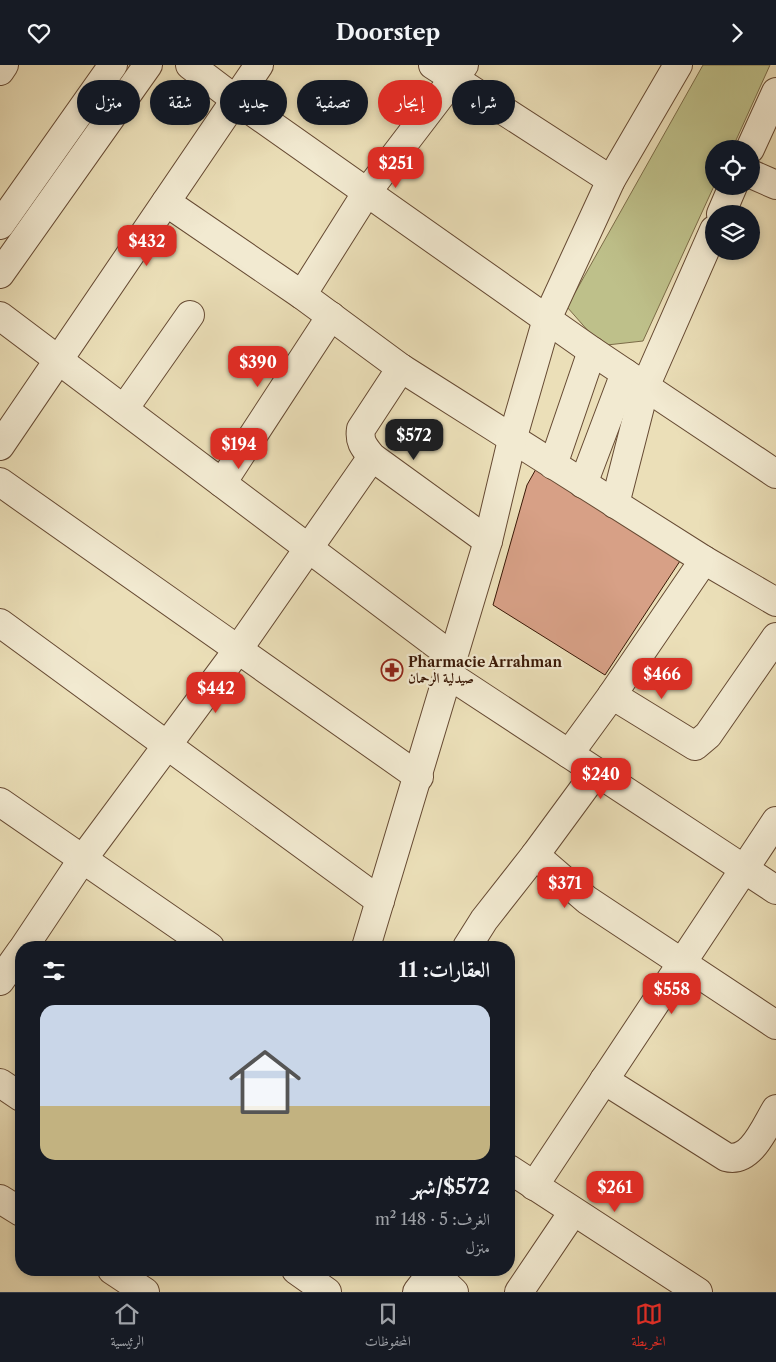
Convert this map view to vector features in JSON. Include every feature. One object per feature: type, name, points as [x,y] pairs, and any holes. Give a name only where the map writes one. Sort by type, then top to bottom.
[{"type":"street","points":[[0,71],[4,65]]},
{"type":"street","points":[[0,225],[113,65]]},
{"type":"street","points":[[0,274],[148,65]]},
{"type":"street","points":[[190,65],[220,88]]},
{"type":"street","points":[[249,80],[259,65]]},
{"type":"street","points":[[368,941],[419,777],[488,541],[512,440],[547,319],[611,180],[666,69]]},
{"type":"street","points":[[302,295],[367,192],[450,70],[611,180]]},
{"type":"street","points":[[754,140],[776,92]]},
{"type":"street","points":[[0,446],[220,123]]},
{"type":"street","points":[[272,125],[592,351],[776,474]]},
{"type":"street","points":[[760,178],[776,185]]},
{"type":"street","points":[[166,202],[331,315],[401,368],[704,560],[776,602]]},
{"type":"street","points":[[583,484],[705,247]]},
{"type":"street","points":[[124,409],[190,315]]},
{"type":"street","points":[[222,483],[331,315]]},
{"type":"street","points":[[0,316],[308,548],[451,666],[569,754],[776,890]]},
{"type":"street","points":[[553,465],[592,351]]},
{"type":"street","points":[[401,368],[361,429],[360,437],[363,445],[372,457],[488,541]]},
{"type":"street","points":[[615,504],[635,380]]},
{"type":"street","points":[[25,941],[166,745],[237,651],[372,457]]},
{"type":"street","points":[[0,482],[237,651],[419,777]]},
{"type":"street","points":[[569,754],[612,695],[704,560]]},
{"type":"street","points":[[0,623],[380,901]]},
{"type":"street","points":[[612,695],[696,746],[708,735],[776,637]]},
{"type":"street","points":[[471,941],[484,920],[596,772]]},
{"type":"street","points":[[0,802],[82,861],[201,941]]},
{"type":"street","points":[[534,1186],[776,821]]},
{"type":"street","points":[[535,855],[587,900],[682,961],[776,1025]]},
{"type":"street","points":[[0,981],[15,955]]},
{"type":"street","points":[[604,1080],[726,1157],[733,1159],[743,1157],[750,1150],[776,1109]]},
{"type":"street","points":[[0,1083],[15,1093]]},
{"type":"street","points":[[515,1173],[698,1292]]},
{"type":"street","points":[[0,1199],[15,1209]]},
{"type":"street","points":[[518,1292],[573,1211]]},
{"type":"street","points":[[304,1276],[327,1292]]},
{"type":"street","points":[[428,1278],[454,1292]]},
{"type":"green space","points":[[703,65],[770,65],[736,140],[705,140],[705,195],[710,195],[643,341],[607,345],[590,333],[567,307]]},
{"type":"building","points":[[536,469],[680,561],[605,675],[493,605],[527,485]]},
{"type":"place","name":"Pharmacie Arrahman صيدلية الرحمان","points":[[392,670]]}]
